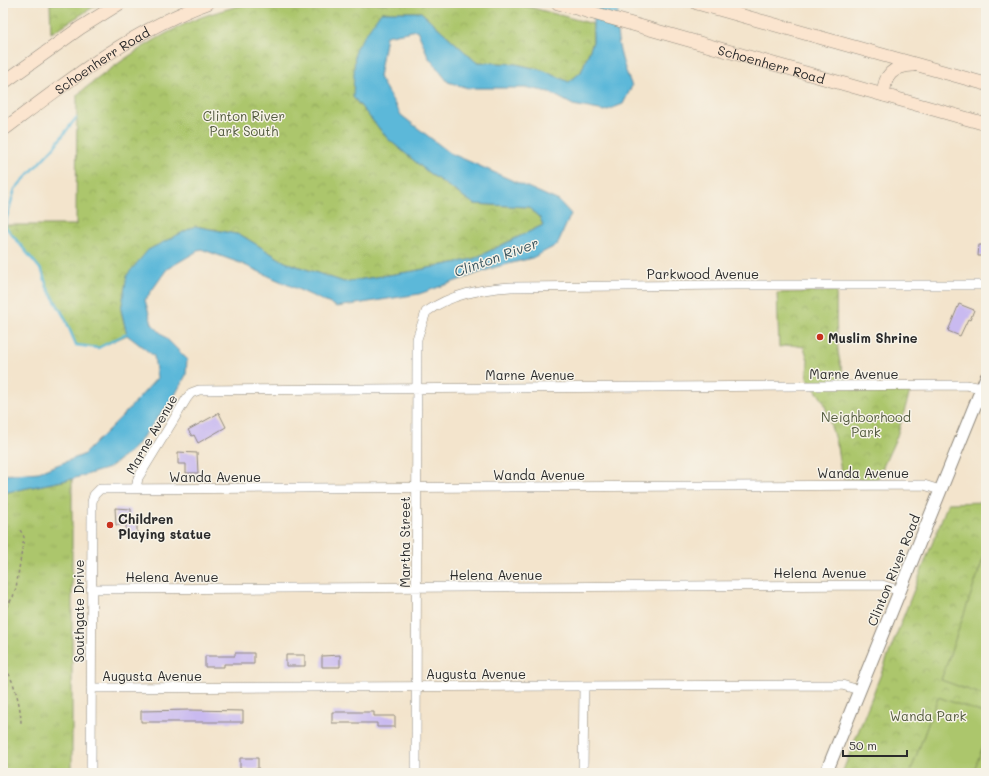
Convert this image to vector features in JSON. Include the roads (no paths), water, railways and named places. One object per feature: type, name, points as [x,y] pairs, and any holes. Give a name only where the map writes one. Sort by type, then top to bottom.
[{"type":"main road","points":[[3,82],[80,28],[120,3]]},
{"type":"main road","name":"Schoenherr Road","points":[[3,130],[85,69],[126,44],[179,15],[208,3]]},
{"type":"main road","name":"Schoenherr Road","points":[[558,3],[986,124]]},
{"type":"main road","points":[[697,3],[986,84]]},
{"type":"main road","points":[[884,95],[884,83],[890,73],[903,66],[916,65]]},
{"type":"street","name":"Parkwood Avenue","points":[[426,312],[448,299],[467,293],[502,288],[736,285],[986,286]]},
{"type":"street","name":"Martha Street","points":[[416,773],[417,339],[426,312]]},
{"type":"street","name":"Marne Avenue","points":[[136,489],[138,478],[187,398],[196,391],[418,388],[966,385],[984,383]]},
{"type":"street","name":"Clinton River Road","points":[[826,773],[984,383]]},
{"type":"street","name":"Wanda Avenue","points":[[136,489],[924,485],[940,490]]},
{"type":"street","name":"Southgate Drive","points":[[91,773],[92,498],[100,489],[136,489]]},
{"type":"street","name":"Helena Avenue","points":[[92,589],[882,585],[900,591]]},
{"type":"street","name":"Augusta Avenue","points":[[91,688],[842,685],[859,690]]},
{"type":"street","points":[[583,773],[584,686]]},
{"type":"water","name":"Clinton River","points":[[595,3],[620,3],[617,35],[621,56],[632,86],[623,104],[605,111],[573,105],[549,92],[529,88],[468,88],[448,82],[429,58],[417,30],[386,36],[379,77],[401,115],[450,153],[559,201],[571,214],[557,245],[532,258],[496,267],[419,294],[337,307],[240,263],[201,249],[167,269],[145,300],[152,324],[187,359],[186,375],[175,395],[134,448],[109,468],[72,479],[3,493],[3,475],[39,472],[83,455],[128,410],[157,378],[154,356],[127,335],[121,310],[127,275],[148,250],[195,226],[241,235],[285,262],[344,282],[414,271],[473,259],[543,225],[540,218],[528,207],[474,204],[429,173],[388,139],[353,97],[355,49],[381,12],[421,12],[476,62],[516,64],[542,70],[569,82],[581,72],[593,42],[593,10]]},
{"type":"waterway","points":[[3,230],[15,189],[54,147],[76,118]]},
{"type":"waterway","points":[[4,225],[42,271],[47,287],[65,318],[76,345],[98,348],[130,332]]},
{"type":"place","name":"Muslim Shrine","points":[[820,337]]},
{"type":"place","name":"Children Playing statue","points":[[110,525]]},
{"type":"park label","name":"Clinton River Park South","points":[[244,122]]},
{"type":"park label","name":"Neighborhood Park","points":[[866,424]]},
{"type":"park label","name":"Wanda Park","points":[[928,715]]}]
